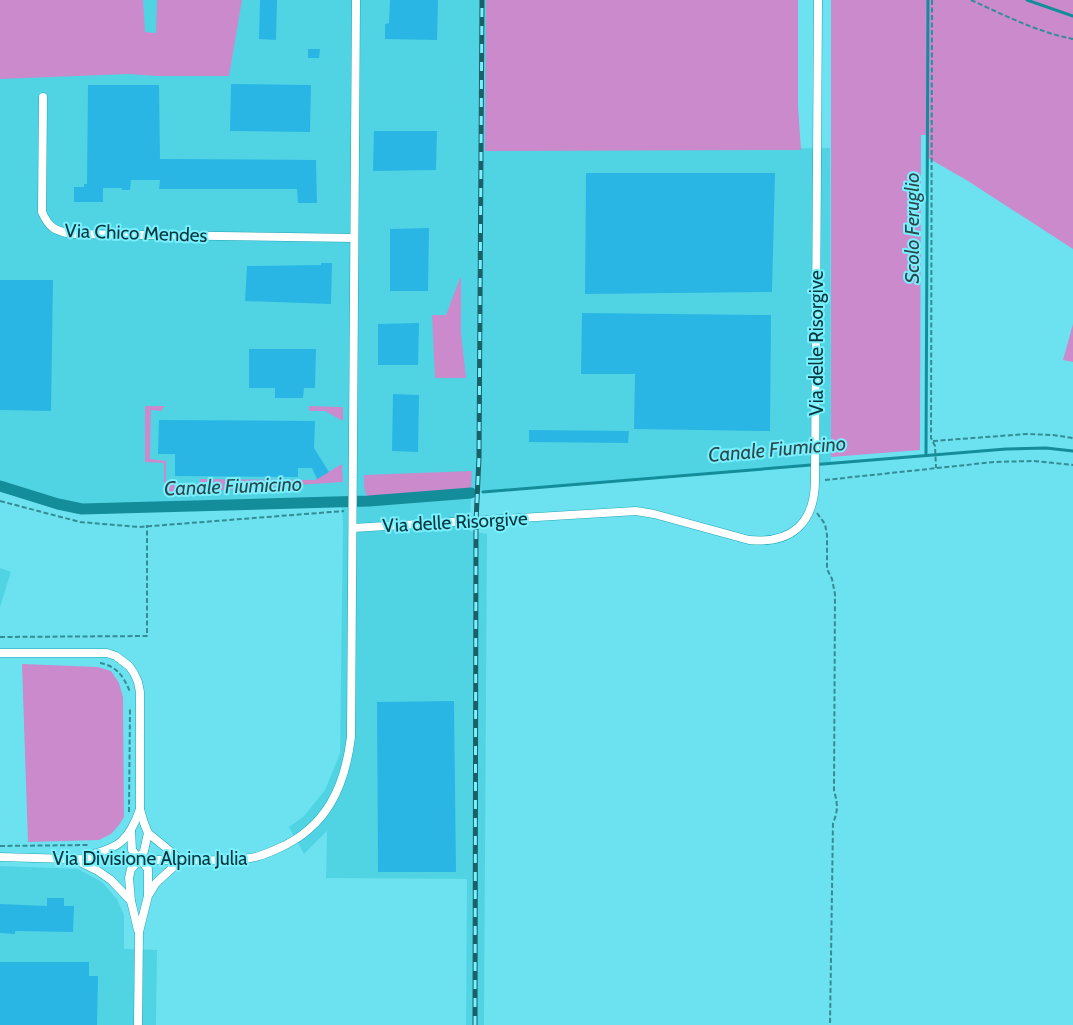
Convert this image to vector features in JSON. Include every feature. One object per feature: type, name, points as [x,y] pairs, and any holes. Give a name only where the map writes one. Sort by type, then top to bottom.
[{"type":"street","points":[[353,528],[356,0]]},
{"type":"street","name":"Via delle Risorgive","points":[[353,528],[636,511],[654,514],[749,540],[764,541],[779,540],[790,534],[801,524],[811,509],[815,479],[818,0]]},
{"type":"street","name":"Via Chico Mendes","points":[[42,97],[42,212],[47,223],[58,231],[72,234],[354,238]]},
{"type":"street","name":"Via Divisione Alpina Julia","points":[[0,858],[180,860],[252,858],[283,846],[312,827],[328,809],[340,785],[348,762],[352,737],[353,528]]},
{"type":"street","points":[[0,653],[107,653],[116,656],[129,666],[134,673],[140,692],[140,809],[148,834],[144,851],[131,869],[129,878],[131,901],[138,932],[138,1025]]},
{"type":"street","points":[[74,859],[106,852],[117,846],[131,831],[140,809]]},
{"type":"street","points":[[131,831],[132,850],[148,868],[148,896],[138,932]]},
{"type":"street","points":[[148,834],[180,860],[156,883],[148,896]]},
{"type":"street","points":[[74,859],[105,875],[131,901]]},
{"type":"path","points":[[932,0],[931,438],[935,446],[936,468]]},
{"type":"path","points":[[971,0],[1026,25],[1054,35],[1073,39]]},
{"type":"path","points":[[933,441],[1027,434],[1073,438]]},
{"type":"path","points":[[815,479],[994,462],[1033,461],[1073,465]]},
{"type":"path","points":[[0,501],[80,522],[139,526],[352,511]]},
{"type":"path","points":[[811,509],[819,515],[825,524],[827,535],[827,569],[835,594],[834,791],[838,802],[838,811],[833,823],[830,1025]]},
{"type":"path","points":[[0,637],[147,636],[147,525]]},
{"type":"path","points":[[95,662],[109,664],[118,671],[125,679],[130,693]]},
{"type":"path","points":[[128,817],[130,701]]},
{"type":"path","points":[[0,846],[93,845]]},
{"type":"shaded area","points":[[0,0],[486,0],[486,151],[830,148],[831,463],[471,493],[470,531],[487,534],[484,1025],[466,1025],[467,879],[326,878],[327,831],[304,854],[289,827],[304,816],[325,790],[340,753],[343,522],[341,502],[82,509],[58,504],[0,486]]},
{"type":"shaded area","points":[[0,0],[143,0],[145,32],[156,33],[157,0],[242,0],[229,76],[128,74],[0,79]]},
{"type":"shaded area","points":[[486,0],[798,0],[798,106],[801,150],[485,151]]},
{"type":"shaded area","points":[[831,0],[1073,0],[1073,249],[968,181],[928,158],[928,135],[921,135],[920,450],[831,457]]},
{"type":"shaded area","points":[[460,278],[461,333],[466,378],[435,378],[432,315],[446,315]]},
{"type":"shaded area","points":[[1073,324],[1073,362],[1063,360]]},
{"type":"shaded area","points":[[145,406],[165,406],[161,411],[151,410],[150,459],[166,461],[166,483],[200,484],[200,479],[315,480],[342,464],[343,482],[164,494],[164,463],[145,462]]},
{"type":"shaded area","points":[[309,406],[343,407],[343,421],[325,411],[309,411]]},
{"type":"shaded area","points":[[472,471],[471,490],[367,497],[364,487],[364,475]]},
{"type":"shaded area","points":[[0,568],[11,572],[0,607]]},
{"type":"shaded area","points":[[22,664],[98,667],[111,671],[119,683],[123,697],[124,817],[111,834],[99,840],[28,842]]},
{"type":"shaded area","points":[[0,866],[78,869],[102,882],[117,899],[124,915],[124,949],[157,950],[156,1025],[0,1025]]},
{"type":"building","points":[[260,0],[277,0],[276,40],[259,39]]},
{"type":"building","points":[[390,0],[438,0],[437,40],[385,39],[385,24],[389,23]]},
{"type":"building","points":[[308,49],[320,49],[319,58],[308,58]]},
{"type":"building","points":[[231,84],[311,85],[310,132],[230,131]]},
{"type":"building","points":[[88,85],[159,85],[160,159],[316,160],[317,203],[298,203],[297,189],[159,189],[160,180],[131,180],[130,190],[103,188],[103,202],[74,202],[74,187],[84,187],[84,184],[87,184]]},
{"type":"building","points":[[374,131],[437,131],[436,170],[373,171]]},
{"type":"building","points":[[586,173],[775,173],[772,292],[585,294]]},
{"type":"building","points":[[429,228],[428,291],[390,291],[390,229]]},
{"type":"building","points":[[321,263],[332,263],[331,304],[245,301],[247,266],[321,265]]},
{"type":"building","points":[[0,280],[53,280],[51,411],[0,410]]},
{"type":"building","points":[[582,313],[771,315],[770,431],[634,429],[635,374],[581,374]]},
{"type":"building","points":[[419,323],[418,365],[378,365],[378,324]]},
{"type":"building","points":[[249,349],[316,349],[315,388],[304,388],[303,398],[275,398],[275,388],[249,388]]},
{"type":"building","points":[[393,394],[419,395],[418,452],[392,451]]},
{"type":"building","points":[[159,420],[315,421],[314,448],[329,472],[317,479],[312,468],[298,468],[298,477],[175,476],[175,454],[158,454]]},
{"type":"building","points":[[529,430],[629,431],[628,443],[529,442]]},
{"type":"building","points":[[454,701],[456,872],[378,872],[377,702]]},
{"type":"building","points":[[47,898],[64,898],[64,906],[74,906],[73,932],[15,931],[15,934],[0,933],[0,904],[47,906]]},
{"type":"building","points":[[0,962],[89,962],[89,976],[98,976],[97,1025],[0,1025]]},
{"type":"waterway","name":"Scolo Feruglio","points":[[926,455],[928,0]]},
{"type":"waterway","points":[[1027,0],[1073,16]]},
{"type":"waterway","name":"Canale Fiumicino","points":[[483,492],[1006,449],[1046,448],[1073,451]]},
{"type":"waterway","name":"Canale Fiumicino","points":[[0,486],[58,504],[82,509],[369,501],[471,493]]},
{"type":"railway","points":[[475,1025],[476,522],[479,457],[482,0]]}]
